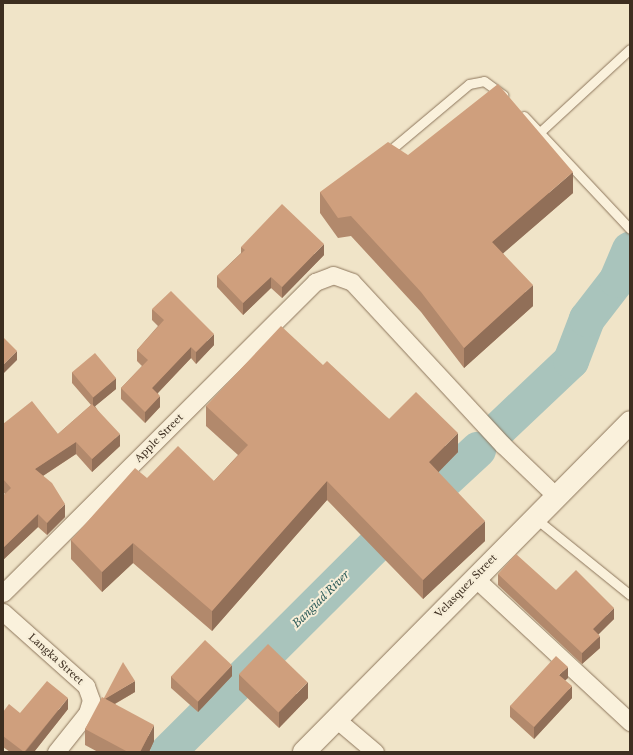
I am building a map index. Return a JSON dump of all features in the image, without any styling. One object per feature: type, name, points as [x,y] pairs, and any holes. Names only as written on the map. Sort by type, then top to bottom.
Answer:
[{"type":"main road","name":"Velasquez Street","points":[[304,752],[534,517],[628,426]]},
{"type":"street","name":"Apple Street","points":[[3,593],[315,282],[333,275],[352,282],[503,445],[556,496]]},
{"type":"street","points":[[475,578],[630,722]]},
{"type":"street","name":"Langka Street","points":[[3,612],[86,686],[91,700],[87,713],[56,752]]},
{"type":"street","points":[[336,719],[375,752]]},
{"type":"lane","points":[[540,132],[630,49]]},
{"type":"lane","points":[[394,148],[469,84],[484,81],[514,106],[540,132],[629,227]]},
{"type":"lane","points":[[534,517],[630,595]]},
{"type":"building","points":[[498,84],[573,172],[492,242],[533,285],[464,348],[421,292],[351,216],[338,218],[320,192],[388,142],[408,155]]},
{"type":"building","points":[[282,204],[324,244],[282,287],[271,277],[243,303],[217,276],[245,250],[241,247]]},
{"type":"building","points":[[171,291],[214,334],[196,352],[191,347],[152,388],[160,396],[145,412],[121,388],[148,360],[137,350],[164,320],[152,309]]},
{"type":"building","points":[[281,326],[323,365],[327,361],[389,419],[416,392],[458,433],[429,462],[485,521],[423,580],[327,481],[212,611],[133,543],[102,572],[71,540],[135,468],[147,478],[178,446],[214,481],[248,445],[206,406]]},
{"type":"building","points":[[3,337],[17,351],[3,365]]},
{"type":"building","points":[[95,353],[116,378],[93,398],[72,372]]},
{"type":"building","points":[[32,401],[58,434],[92,404],[120,434],[92,459],[76,442],[35,469],[52,483],[65,504],[47,523],[38,514],[3,548],[3,496],[11,488],[3,479],[3,424]]},
{"type":"building","points":[[516,554],[556,590],[576,570],[614,608],[593,629],[600,636],[582,653],[498,574]]},
{"type":"building","points":[[205,640],[232,665],[198,702],[171,677]]},
{"type":"building","points":[[268,644],[308,682],[278,712],[239,674]]},
{"type":"building","points":[[556,656],[568,667],[559,675],[572,686],[534,727],[510,706]]},
{"type":"building","points":[[123,662],[135,681],[105,699],[104,698]]},
{"type":"building","points":[[47,681],[68,698],[24,752],[3,736],[3,712],[9,704],[20,713]]},
{"type":"building","points":[[102,697],[154,725],[140,752],[128,752],[85,729]]},
{"type":"waterway","name":"Bangiad River","points":[[499,429],[571,361],[587,319],[617,280],[630,250]]},
{"type":"waterway","name":"Bangiad River","points":[[168,752],[385,536],[478,450]]}]
